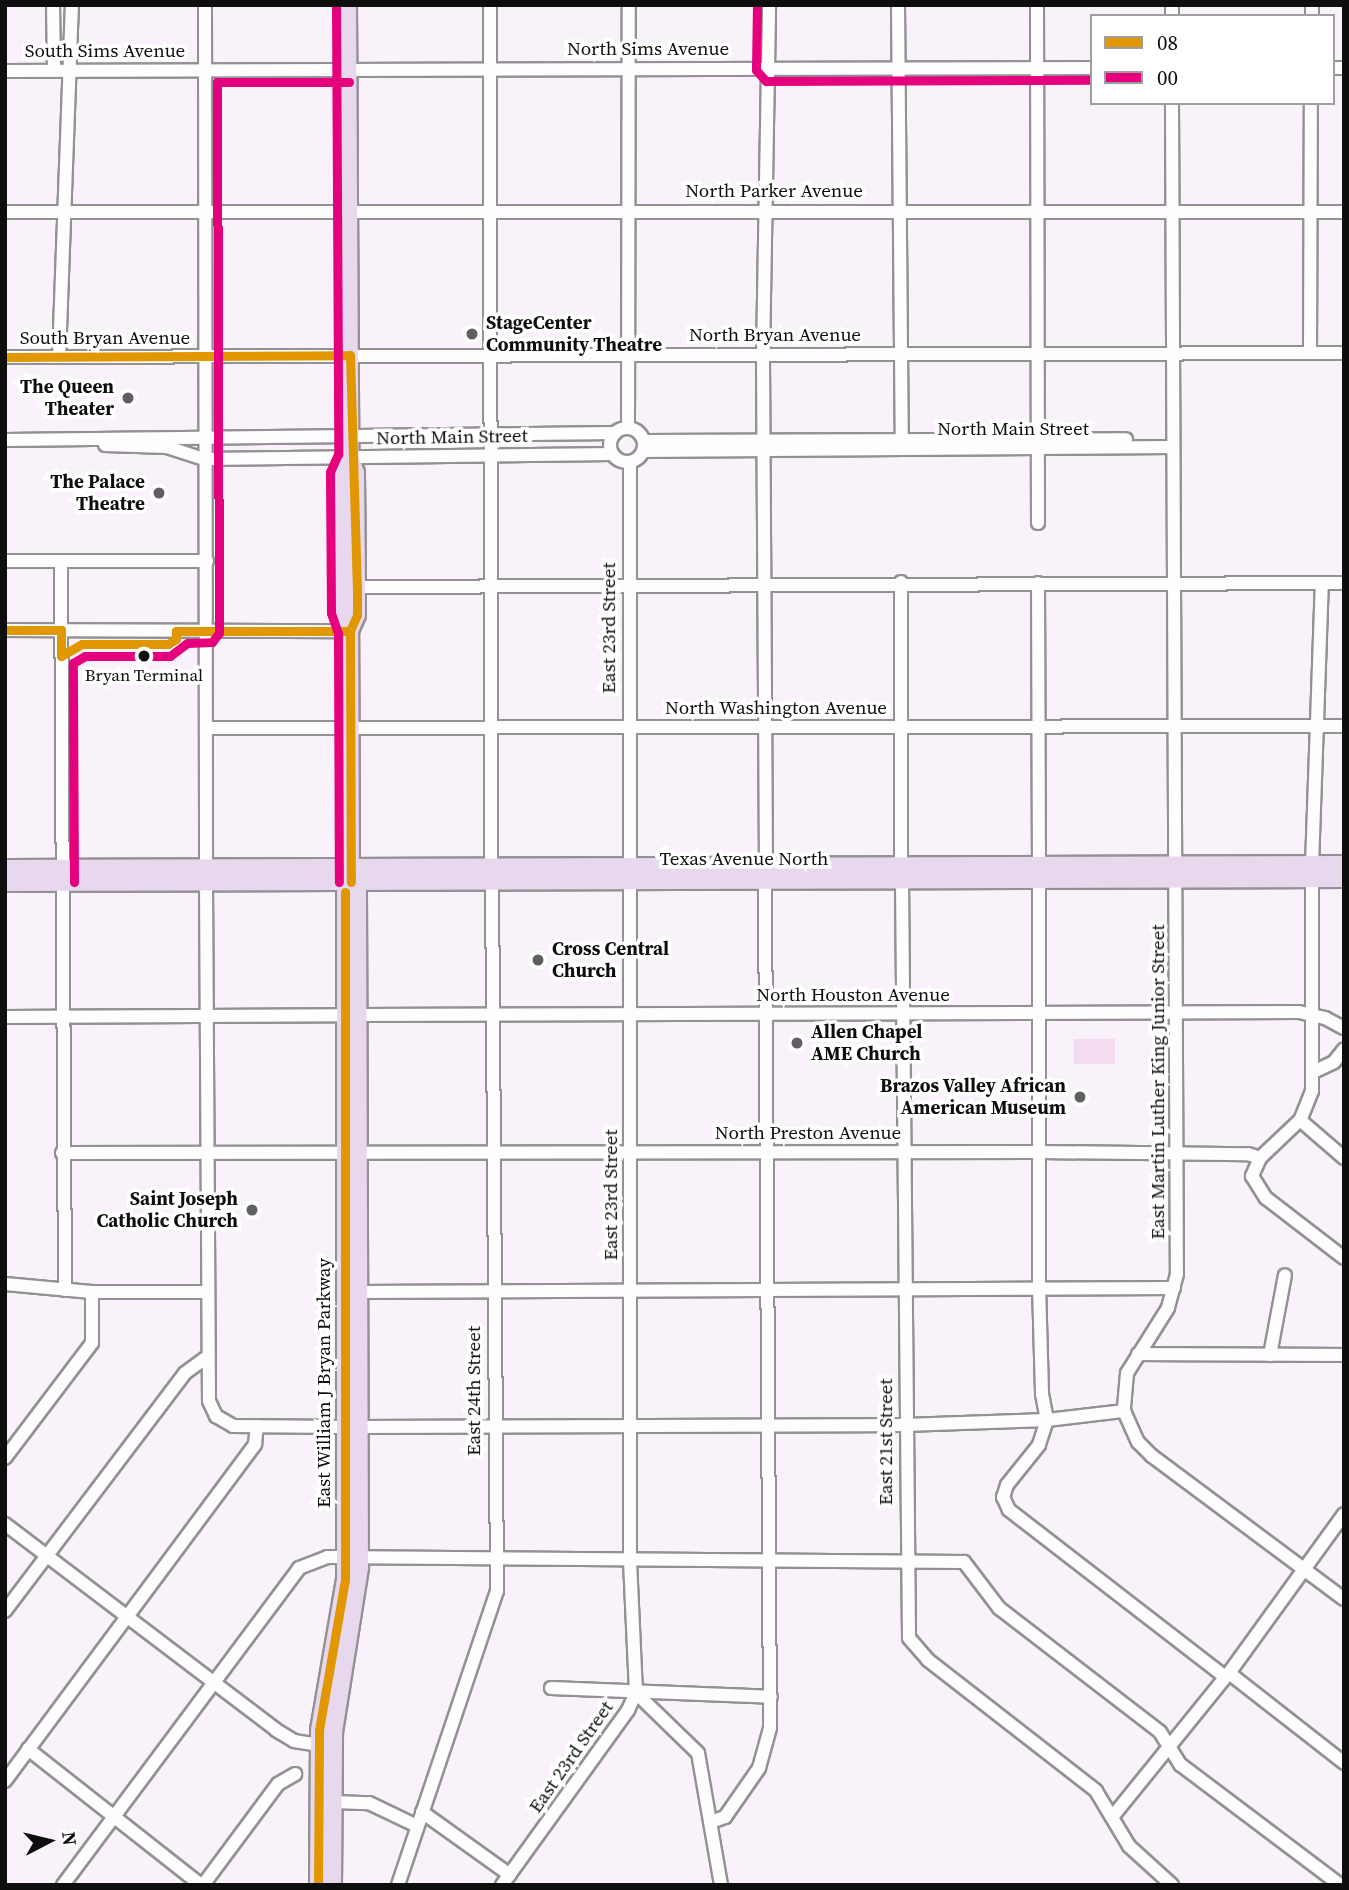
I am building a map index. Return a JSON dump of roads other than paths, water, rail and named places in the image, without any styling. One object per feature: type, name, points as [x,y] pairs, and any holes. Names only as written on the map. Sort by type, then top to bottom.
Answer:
[{"type":"main road","points":[[348,5],[350,457]]},
{"type":"main road","name":"East William J Bryan Parkway","points":[[350,457],[356,473],[357,587],[357,615],[350,631]]},
{"type":"main road","name":"East William J Bryan Parkway","points":[[333,1885],[334,1732],[358,1602],[353,1557],[351,1015],[345,892],[351,874],[350,631],[343,613],[342,472],[350,457]]},
{"type":"main road","name":"Texas Avenue North","points":[[1312,872],[1344,864]]},
{"type":"main road","points":[[5,868],[62,875]]},
{"type":"main road","name":"Texas Avenue North","points":[[62,875],[1177,871],[1312,872],[1344,879]]},
{"type":"main road","points":[[5,883],[62,875]]},
{"type":"main road","name":"East William J Bryan Parkway","points":[[352,1152],[360,1292],[352,1427]]},
{"type":"main road","name":"East William J Bryan Parkway","points":[[318,1885],[318,1745],[353,1557]]},
{"type":"street","points":[[53,5],[54,71]]},
{"type":"street","points":[[60,357],[72,5]]},
{"type":"street","points":[[205,5],[208,1356],[209,1401],[216,1416],[233,1426],[905,1425],[1047,1420],[1124,1411],[1129,1427],[1152,1456],[1344,1599]]},
{"type":"street","name":"East 24th Street","points":[[398,1885],[494,1609],[490,5]]},
{"type":"street","points":[[621,430],[638,432],[644,446],[630,463],[612,454],[610,443],[621,430],[628,354],[629,5]]},
{"type":"street","points":[[711,1822],[725,1817],[759,1768],[770,1728],[771,1697],[763,583],[764,211],[769,5]]},
{"type":"street","points":[[898,5],[902,445]]},
{"type":"street","points":[[1037,5],[1040,211],[1038,523]]},
{"type":"street","name":"North Sims Avenue","points":[[205,70],[1090,68]]},
{"type":"street","name":"South Sims Avenue","points":[[5,71],[205,70]]},
{"type":"street","name":"East Martin Luther King Junior Street","points":[[1124,1411],[1127,1373],[1160,1325],[1174,1288],[1177,871],[1172,443],[1172,105]]},
{"type":"street","points":[[1310,353],[1311,105]]},
{"type":"street","name":"North Parker Avenue","points":[[5,212],[64,214],[1172,209],[1344,212]]},
{"type":"street","name":"North Bryan Avenue","points":[[205,357],[1344,353]]},
{"type":"street","name":"South Bryan Avenue","points":[[5,357],[205,357]]},
{"type":"street","name":"North Main Street","points":[[56,439],[621,430]]},
{"type":"street","points":[[5,440],[56,439]]},
{"type":"street","name":"North Main Street","points":[[56,439],[167,447],[205,459],[612,454]]},
{"type":"street","name":"North Main Street","points":[[644,446],[1172,443]]},
{"type":"street","name":"East 23rd Street","points":[[506,1880],[628,1710],[636,1693],[630,1559],[629,1425],[630,463]]},
{"type":"street","points":[[5,561],[207,561]]},
{"type":"street","points":[[61,561],[62,1153],[65,1290]]},
{"type":"street","points":[[357,587],[901,582],[1175,585],[1344,583]]},
{"type":"street","name":"East 21st Street","points":[[901,582],[907,1626],[913,1644],[1096,1791],[1129,1846],[1172,1885]]},
{"type":"street","points":[[1038,583],[1039,1285],[1042,1394],[1047,1420],[1039,1445],[1004,1490],[1005,1504],[1344,1763]]},
{"type":"street","points":[[1322,583],[1314,726],[1312,1091],[1300,1120],[1260,1158],[1252,1176],[1258,1191],[1344,1258]]},
{"type":"street","points":[[5,630],[350,631]]},
{"type":"street","name":"North Washington Avenue","points":[[208,728],[1344,726]]},
{"type":"street","name":"North Houston Avenue","points":[[5,1017],[629,1013],[1040,1016],[1313,1014],[1344,1028]]},
{"type":"street","points":[[1313,1072],[1334,1062],[1344,1049]]},
{"type":"street","points":[[1300,1120],[1344,1158]]},
{"type":"street","name":"North Preston Avenue","points":[[62,1153],[1040,1152],[1248,1154],[1260,1158]]},
{"type":"street","points":[[1270,1355],[1285,1275]]},
{"type":"street","points":[[5,1284],[92,1292],[208,1292]]},
{"type":"street","points":[[360,1292],[630,1287],[1039,1285],[1174,1288]]},
{"type":"street","points":[[5,1458],[87,1352],[94,1332],[92,1292]]},
{"type":"street","points":[[1138,1354],[1344,1355]]},
{"type":"street","points":[[5,1611],[45,1553],[185,1373],[208,1356]]},
{"type":"street","points":[[5,1781],[255,1444],[257,1426]]},
{"type":"street","points":[[1113,1816],[1227,1675],[1344,1514]]},
{"type":"street","points":[[5,1524],[294,1741],[318,1745]]},
{"type":"street","points":[[63,1885],[299,1568],[317,1559],[353,1557],[964,1562],[999,1608],[1160,1732],[1181,1765],[1340,1885]]},
{"type":"street","points":[[551,1688],[771,1697]]},
{"type":"street","points":[[636,1693],[698,1754],[721,1885]]},
{"type":"street","points":[[28,1749],[115,1814],[202,1885],[278,1784],[295,1774]]},
{"type":"street","points":[[333,1802],[369,1803],[417,1826]]},
{"type":"street","points":[[422,1812],[506,1880]]},
{"type":"place","name":"StageCenter Community Theatre","points":[[472,334]]},
{"type":"place","name":"The Queen Theater","points":[[128,398]]},
{"type":"place","name":"The Palace Theatre","points":[[159,493]]},
{"type":"place","name":"Bryan Terminal","points":[[144,656]]},
{"type":"place","name":"Cross Central Church","points":[[538,960]]},
{"type":"place","name":"Allen Chapel AME Church","points":[[797,1043]]},
{"type":"place","name":"Brazos Valley African American Museum","points":[[1080,1097]]},
{"type":"place","name":"Saint Joseph Catholic Church","points":[[252,1210]]}]
